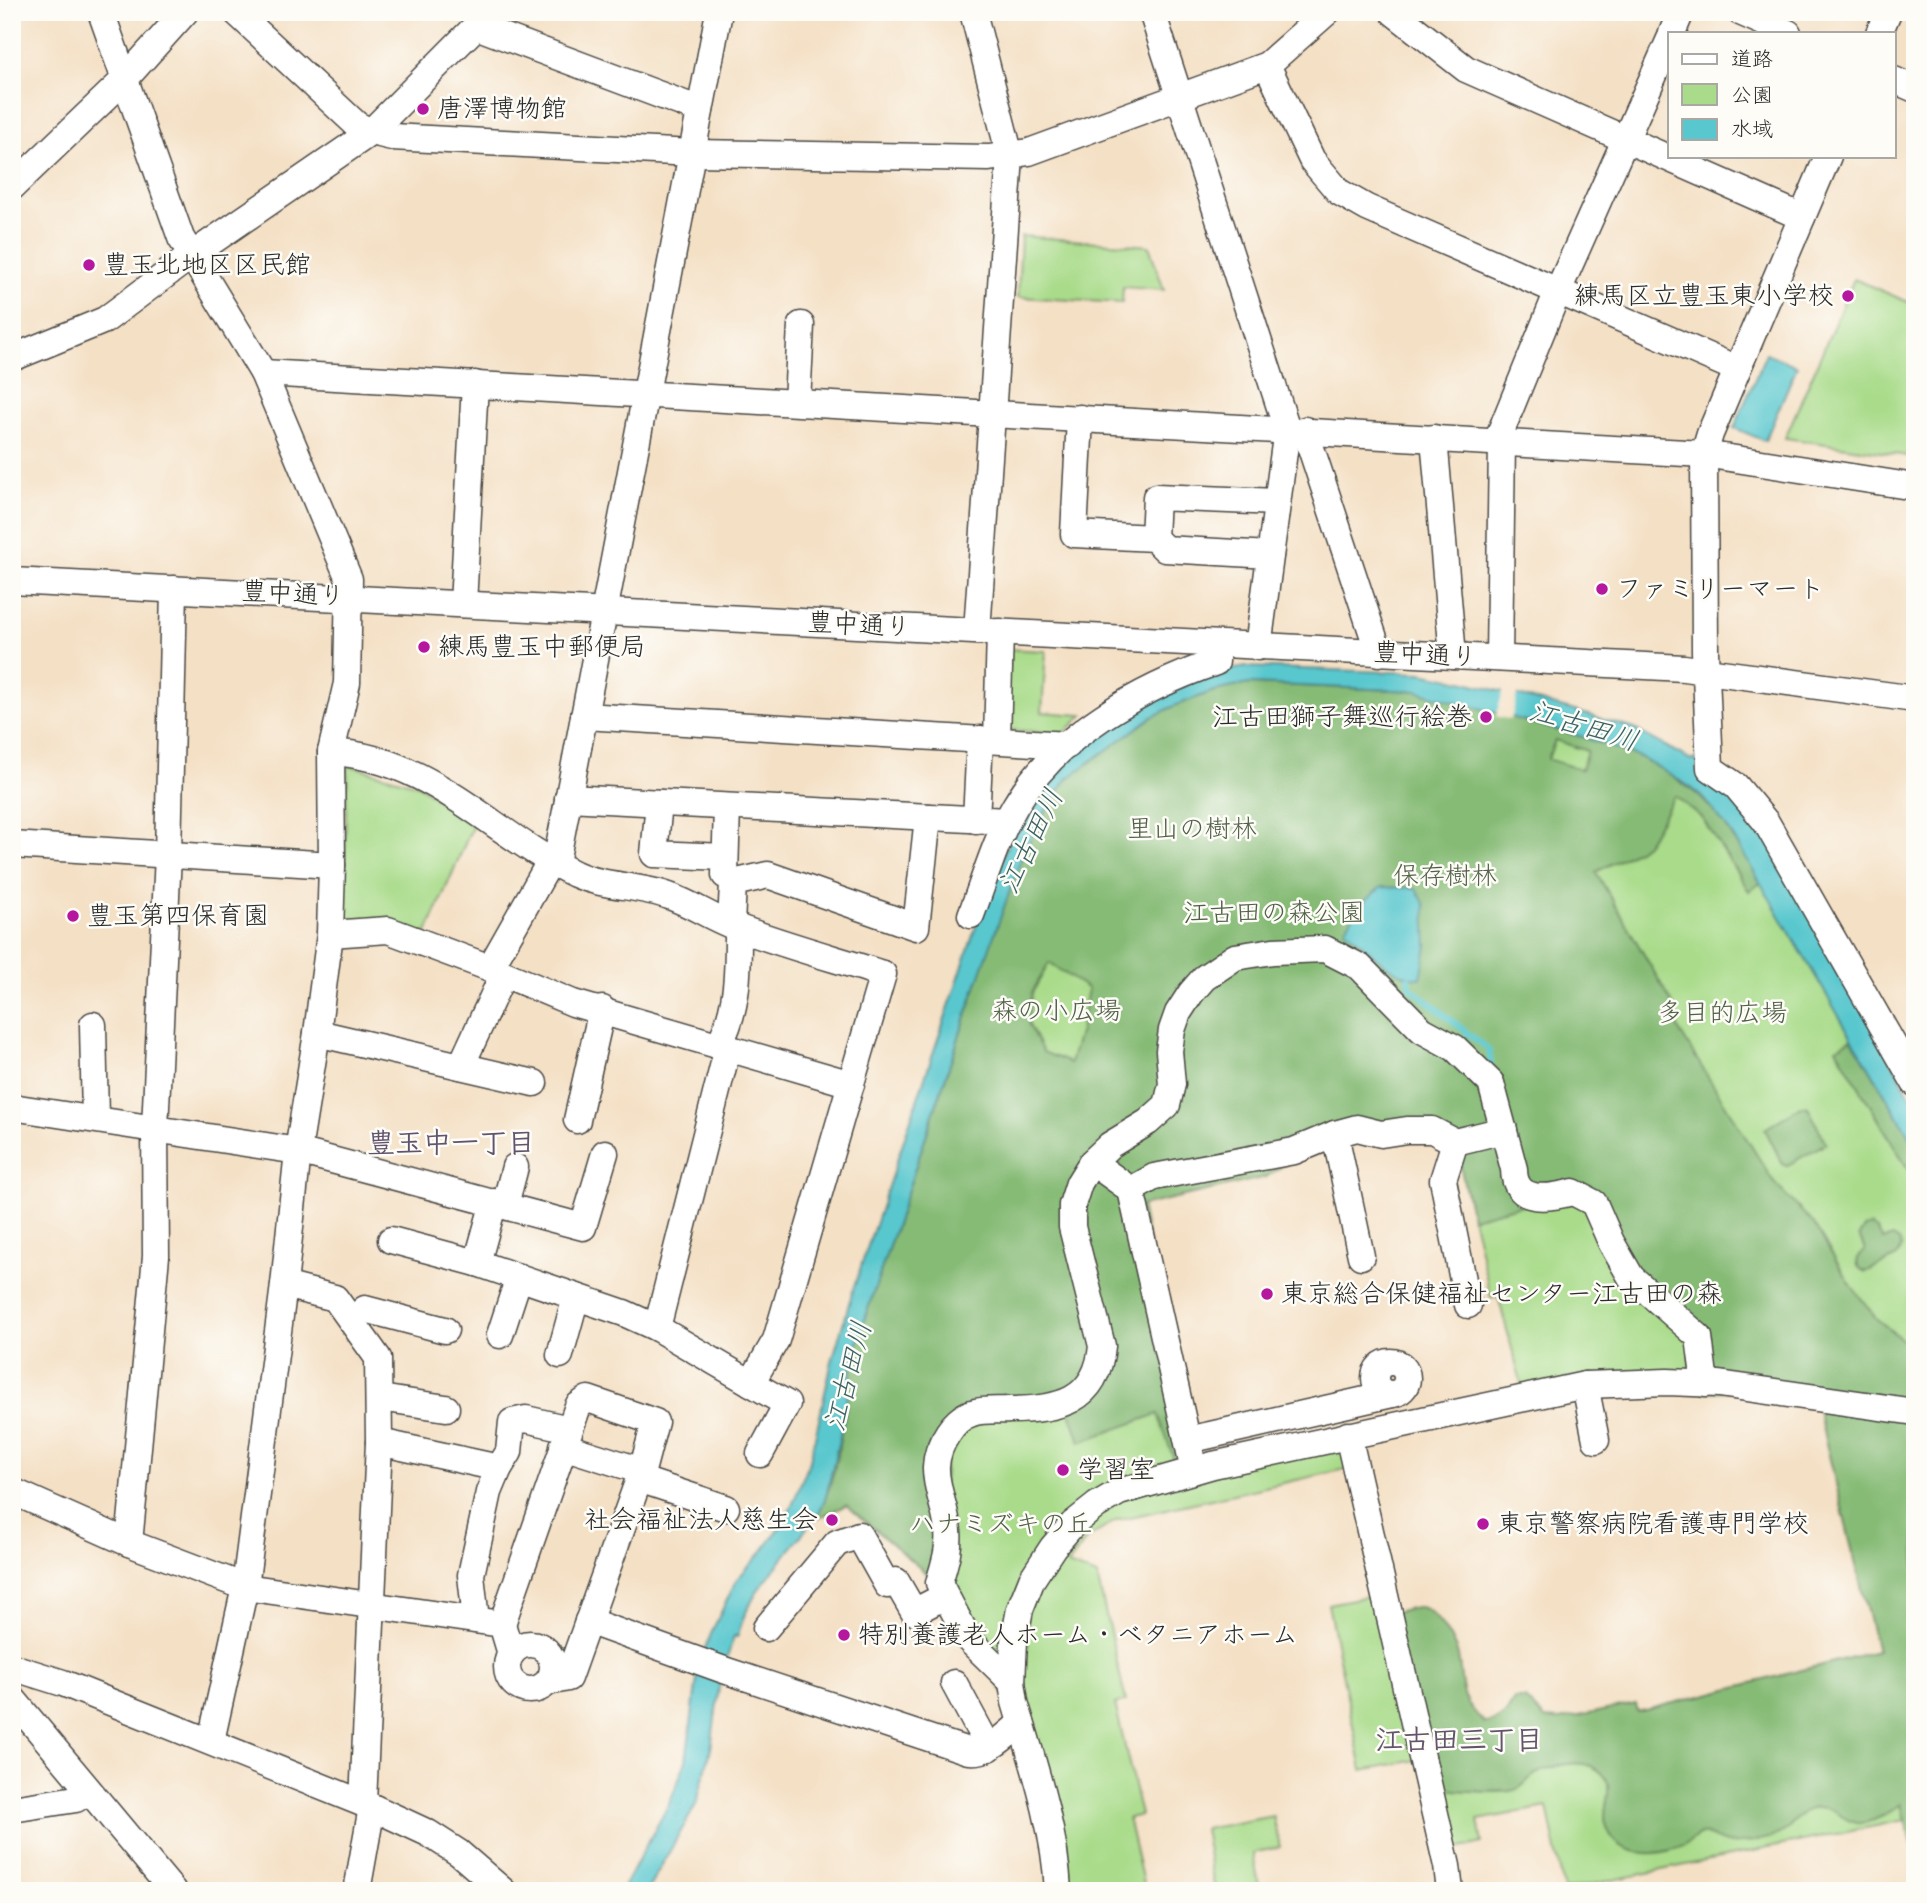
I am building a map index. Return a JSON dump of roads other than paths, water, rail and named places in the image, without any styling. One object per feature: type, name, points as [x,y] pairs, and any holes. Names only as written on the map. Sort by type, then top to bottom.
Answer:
[{"type":"street","points":[[101,12],[181,238],[262,373],[349,579],[346,683],[331,752],[330,934],[298,1151],[284,1285],[245,1587],[211,1741]]},
{"type":"street","points":[[12,187],[124,80],[185,12]]},
{"type":"street","points":[[236,12],[357,125],[392,137],[692,153],[989,158],[1029,152],[1267,65],[1327,12]]},
{"type":"street","points":[[461,1066],[497,971],[553,861],[605,613],[719,12]]},
{"type":"street","points":[[973,12],[1010,156],[993,413],[988,740],[976,820]]},
{"type":"street","points":[[1152,12],[1296,430],[1379,653]]},
{"type":"street","points":[[1393,12],[1466,69],[1668,158]]},
{"type":"street","points":[[1672,32],[1681,12]]},
{"type":"street","points":[[1740,12],[1786,32]]},
{"type":"street","points":[[1879,32],[1888,12]]},
{"type":"street","points":[[12,358],[105,320],[192,255],[371,132],[478,19],[700,110]]},
{"type":"street","points":[[1499,658],[1499,442],[1558,292],[1668,43]]},
{"type":"street","points":[[1267,65],[1312,160],[1339,192],[1367,208],[1737,369]]},
{"type":"street","points":[[1896,81],[1915,89]]},
{"type":"street","points":[[1669,158],[1802,217]]},
{"type":"street","points":[[1827,158],[1737,369],[1704,454],[1706,670],[1710,768],[1736,786],[1766,822],[1915,1083]]},
{"type":"street","points":[[797,402],[801,325]]},
{"type":"street","points":[[262,373],[1704,454],[1915,487]]},
{"type":"street","points":[[463,604],[475,384]]},
{"type":"street","points":[[1080,418],[1074,534],[1154,538],[1165,549],[1270,555]]},
{"type":"street","points":[[1258,647],[1277,502],[1296,430]]},
{"type":"street","points":[[1434,438],[1453,656]]},
{"type":"street","points":[[1154,538],[1156,497],[1277,502]]},
{"type":"street","name":"豊中通り","points":[[12,581],[1706,670],[1915,699]]},
{"type":"street","points":[[129,1543],[156,1256],[155,1128],[168,855],[174,589]]},
{"type":"street","points":[[971,915],[1007,821],[1027,789],[1086,728],[1162,683],[1216,662],[1216,645]]},
{"type":"street","points":[[584,716],[1068,745]]},
{"type":"street","points":[[331,752],[355,753],[415,773],[445,789],[578,875],[670,896],[735,926],[883,974],[776,1340],[751,1383]]},
{"type":"street","points":[[568,799],[1007,821]]},
{"type":"street","points":[[660,803],[654,854],[725,857]]},
{"type":"street","points":[[657,1328],[736,996],[733,883],[725,876],[727,807]]},
{"type":"street","points":[[733,883],[768,875],[916,927],[928,817]]},
{"type":"street","points":[[12,845],[332,865]]},
{"type":"street","points":[[330,934],[388,930],[573,1003],[602,1009],[851,1084]]},
{"type":"street","points":[[1012,1682],[969,1640],[939,1583],[948,1551],[948,1530],[935,1480],[936,1461],[947,1434],[957,1422],[971,1413],[1034,1410],[1067,1403],[1081,1395],[1096,1375],[1102,1346],[1072,1227],[1072,1205],[1079,1183],[1092,1162],[1110,1145],[1148,1122],[1167,1105],[1172,1084],[1169,1051],[1171,1030],[1178,1013],[1204,978],[1235,957],[1272,951],[1325,949],[1360,967],[1422,1030],[1455,1048],[1491,1083],[1514,1169],[1514,1179],[1525,1193],[1546,1199],[1573,1192],[1594,1203],[1611,1242],[1631,1277],[1699,1338],[1705,1384]]},
{"type":"street","points":[[577,1120],[602,1009]]},
{"type":"street","points":[[93,1025],[95,1119]]},
{"type":"street","points":[[317,1032],[534,1083]]},
{"type":"street","points":[[12,1107],[298,1151],[583,1227],[605,1153]]},
{"type":"street","points":[[1131,1190],[1154,1177],[1294,1151],[1357,1128],[1381,1134],[1432,1130],[1455,1142],[1504,1130]]},
{"type":"street","points":[[1335,1134],[1362,1256]]},
{"type":"street","points":[[1455,1142],[1443,1181],[1468,1305]]},
{"type":"street","points":[[1092,1162],[1131,1190],[1194,1470]]},
{"type":"street","points":[[477,1263],[515,1167]]},
{"type":"street","points":[[391,1240],[477,1263],[657,1328],[788,1404],[760,1454]]},
{"type":"street","points":[[500,1335],[519,1277]]},
{"type":"street","points":[[284,1285],[335,1297],[378,1358],[380,1398],[368,1805],[357,1891]]},
{"type":"street","points":[[560,1355],[576,1297]]},
{"type":"street","points":[[352,1321],[365,1309],[445,1330]]},
{"type":"street","points":[[1058,1891],[1056,1861],[1012,1682],[1014,1641],[1020,1609],[1032,1579],[1053,1547],[1081,1518],[1119,1492],[1194,1470],[1586,1385],[1667,1382],[1705,1384],[1915,1412]]},
{"type":"street","points":[[1586,1385],[1596,1440]]},
{"type":"street","points":[[380,1398],[446,1408]]},
{"type":"street","points":[[1188,1440],[1374,1398],[1364,1432],[1450,1891]]},
{"type":"street","points":[[588,1399],[655,1422],[641,1475],[568,1678],[527,1690],[513,1683],[507,1668],[511,1654],[502,1624],[566,1437],[578,1406],[588,1399]]},
{"type":"street","points":[[476,1620],[471,1575],[489,1492],[509,1452],[512,1422],[527,1419],[641,1475],[726,1508]]},
{"type":"street","points":[[379,1442],[499,1468]]},
{"type":"street","points":[[12,1491],[129,1543],[245,1587],[502,1624]]},
{"type":"street","points":[[766,1628],[837,1543],[859,1535],[887,1585],[896,1581],[914,1612],[946,1596]]},
{"type":"street","points":[[589,1621],[733,1673],[968,1751],[979,1752],[989,1748],[1021,1723]]},
{"type":"street","points":[[12,1667],[63,1683],[368,1805],[428,1833],[503,1891]]},
{"type":"street","points":[[954,1683],[989,1748]]},
{"type":"street","points":[[12,1698],[173,1891]]},
{"type":"street","points":[[12,1809],[76,1799],[88,1790]]},
{"type":"water","points":[[1766,353],[1797,366],[1765,441],[1734,428]]},
{"type":"water","name":"江古田川","points":[[1246,667],[1421,673],[1462,681],[1634,729],[1689,759],[1697,760],[1767,835],[1915,1104],[1915,1145],[1731,833],[1703,798],[1684,783],[1640,757],[1583,737],[1417,691],[1249,684],[1214,691],[1152,717],[1068,778],[1049,805],[1024,851],[865,1318],[853,1360],[844,1418],[826,1497],[819,1513],[758,1590],[737,1637],[734,1636],[720,1680],[711,1749],[696,1805],[647,1891],[621,1891],[669,1804],[686,1761],[699,1664],[713,1629],[737,1579],[781,1526],[780,1523],[791,1508],[810,1460],[832,1361],[853,1290],[990,885],[1029,796],[1103,726],[1208,674]]},
{"type":"water","points":[[1381,887],[1416,888],[1425,905],[1427,946],[1421,978],[1410,977],[1390,967],[1345,929],[1361,904]]},
{"type":"waterway","points":[[1408,978],[1411,988],[1489,1050],[1491,1063]]},
{"type":"place","name":"唐澤博物館","points":[[423,109]]},
{"type":"place","name":"豊玉北地区区民館","points":[[89,265]]},
{"type":"place","name":"練馬区立豊玉東小学校","points":[[1848,296]]},
{"type":"place","name":"ファミリーマート","points":[[1602,589]]},
{"type":"place","name":"練馬豊玉中郵便局","points":[[424,647]]},
{"type":"place","name":"江古田獅子舞巡行絵巻","points":[[1486,717]]},
{"type":"place","name":"豊玉第四保育園","points":[[73,916]]},
{"type":"place","name":"東京総合保健福祉センター江古田の森","points":[[1267,1294]]},
{"type":"place","name":"学習室","points":[[1063,1470]]},
{"type":"place","name":"社会福祉法人慈生会","points":[[832,1520]]},
{"type":"place","name":"東京警察病院看護専門学校","points":[[1483,1524]]},
{"type":"place","name":"特別養護老人ホーム・ベタニアホーム","points":[[844,1635]]},
{"type":"district","name":"豊玉中一丁目","points":[[451,1143]]},
{"type":"district","name":"江古田三丁目","points":[[1459,1740]]},
{"type":"park label","name":"里山の樹林","points":[[1192,829]]},
{"type":"park label","name":"保存樹林","points":[[1445,876]]},
{"type":"park label","name":"江古田の森公園","points":[[1274,913]]},
{"type":"park label","name":"森の小広場","points":[[1056,1011]]},
{"type":"park label","name":"多目的広場","points":[[1722,1013]]},
{"type":"park label","name":"ハナミズキの丘","points":[[1001,1524]]}]
